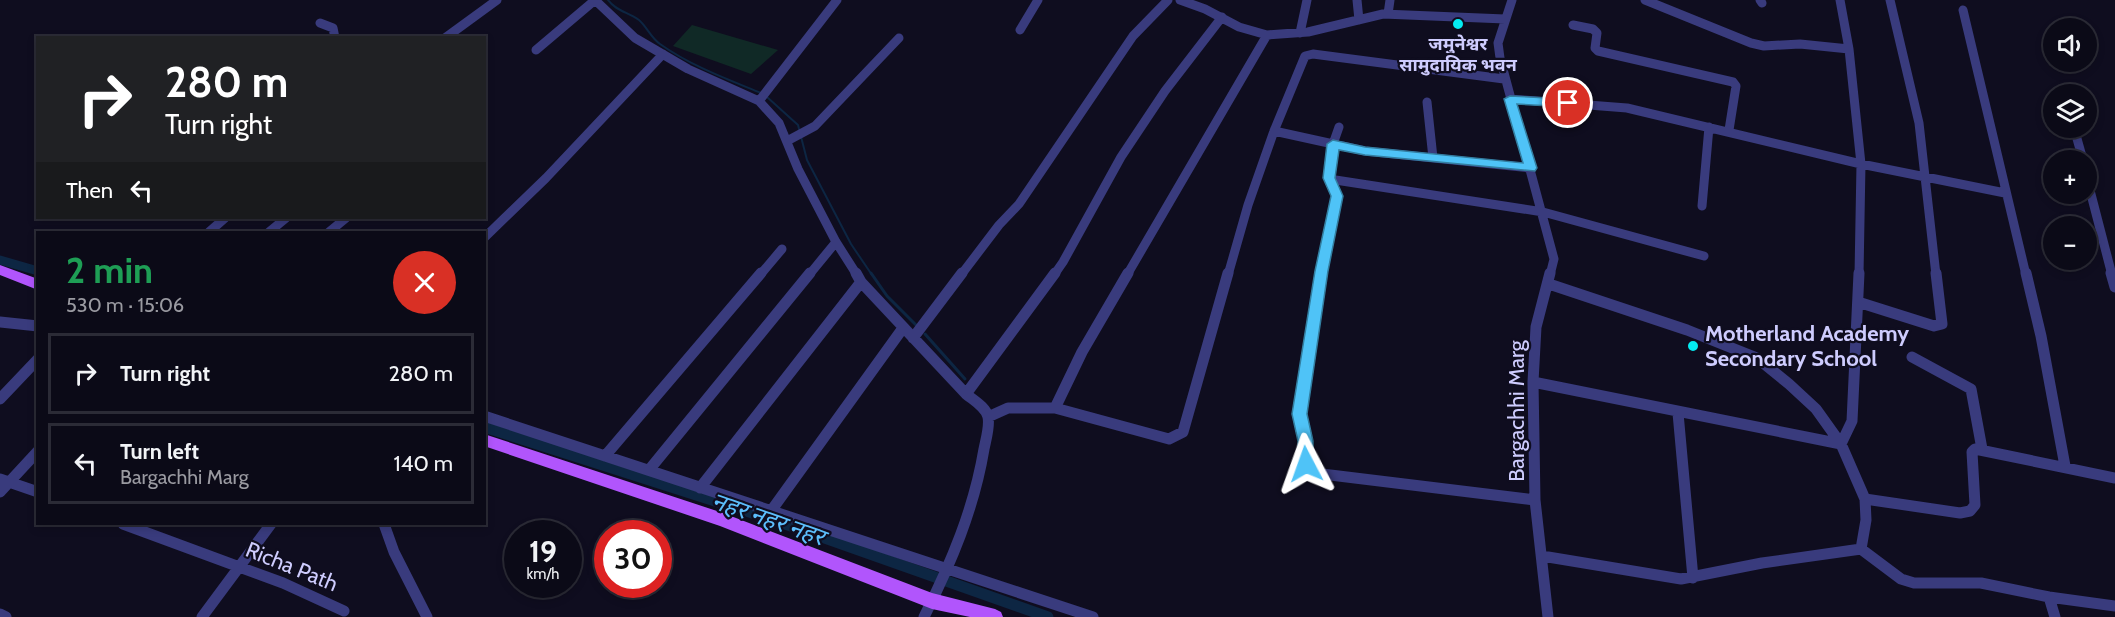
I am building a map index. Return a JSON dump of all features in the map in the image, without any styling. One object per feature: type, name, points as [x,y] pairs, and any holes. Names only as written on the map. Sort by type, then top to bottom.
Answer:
[{"type":"main road","points":[[0,270],[36,284]]},
{"type":"main road","points":[[486,441],[723,520],[995,617]]},
{"type":"street","points":[[448,36],[497,0]]},
{"type":"street","points":[[536,50],[595,0],[635,38],[688,69],[759,101],[779,123],[798,169],[836,242],[861,282],[966,394],[982,408],[988,417],[982,466],[971,506],[947,572],[924,617]]},
{"type":"street","points":[[759,101],[837,0]]},
{"type":"street","points":[[1020,30],[1038,0]]},
{"type":"street","points":[[913,338],[999,225],[1019,204],[1133,36],[1168,0]]},
{"type":"street","points":[[1180,0],[1222,17],[1246,30],[1267,35],[1300,33],[1388,14],[1505,19]]},
{"type":"street","points":[[1300,33],[1307,0]]},
{"type":"street","points":[[1357,0],[1359,20]]},
{"type":"street","points":[[1388,14],[1390,0]]},
{"type":"street","name":"Bargachhi Marg","points":[[1512,0],[1498,43],[1504,79],[1543,212],[1554,259],[1536,327],[1533,382],[1535,500],[1548,617]]},
{"type":"street","points":[[1645,0],[1751,43],[1764,46],[1800,44],[1849,49]]},
{"type":"street","points":[[1840,0],[1849,49],[1861,164],[1858,302],[1852,421],[1841,444]]},
{"type":"street","points":[[1858,302],[1934,326],[1941,325],[1919,123],[1890,0]]},
{"type":"street","points":[[1963,10],[2041,336],[2065,466]]},
{"type":"street","points":[[966,394],[1063,262],[1121,157],[1165,91],[1222,17]]},
{"type":"street","points":[[320,23],[333,28],[335,36]]},
{"type":"street","points":[[1573,25],[1593,29],[1597,33],[1595,48],[1598,51],[1733,82],[1736,86],[1729,130]]},
{"type":"street","points":[[1054,408],[1082,352],[1267,35]]},
{"type":"street","points":[[787,141],[815,126],[899,39]]},
{"type":"street","points":[[486,236],[546,178],[663,54]]},
{"type":"street","points":[[988,417],[1008,408],[1054,408],[1169,439],[1183,432],[1204,366],[1251,194],[1305,56],[1313,54],[1382,61],[1417,69],[1504,79]]},
{"type":"street","points":[[1510,99],[1627,108],[1729,130],[1861,164],[2005,193]]},
{"type":"street","points":[[1427,102],[1433,158]]},
{"type":"street","points":[[1339,127],[1333,144],[1329,178],[1337,196],[1321,271],[1299,414],[1306,441],[1307,468],[1314,472],[1535,500]]},
{"type":"street","points":[[1702,206],[1709,127]]},
{"type":"street","points":[[1274,131],[1365,151],[1530,168]]},
{"type":"street","points":[[1329,178],[1543,212],[1704,256]]},
{"type":"street","points":[[2096,204],[2110,248],[2115,287]]},
{"type":"street","points":[[210,231],[224,219]]},
{"type":"street","points":[[270,231],[285,219]]},
{"type":"street","points":[[329,231],[345,219]]},
{"type":"street","points":[[649,471],[836,242]]},
{"type":"street","points":[[605,456],[782,249]]},
{"type":"street","points":[[700,488],[861,282]]},
{"type":"street","points":[[1549,284],[1688,330],[1757,358],[1816,409],[1841,444],[1865,499],[1866,520],[1861,549]]},
{"type":"street","points":[[0,322],[36,326]]},
{"type":"street","points":[[771,511],[903,328]]},
{"type":"street","points":[[1912,357],[1971,389],[1982,449]]},
{"type":"street","points":[[0,399],[36,361]]},
{"type":"street","points":[[1533,382],[1841,444]]},
{"type":"street","points":[[1678,413],[1693,578]]},
{"type":"street","points":[[486,418],[771,511],[947,572],[1093,617]]},
{"type":"street","points":[[1865,499],[1960,513],[1970,512],[1975,505],[1972,452],[1975,449],[2115,478]]},
{"type":"street","points":[[0,492],[4,480],[36,453]]},
{"type":"street","points":[[4,480],[36,491]]},
{"type":"street","name":"Richa Path","points":[[126,525],[283,583],[344,611]]},
{"type":"street","points":[[202,617],[270,525]]},
{"type":"street","points":[[384,525],[394,552],[427,617]]},
{"type":"street","points":[[1542,556],[1681,579],[1761,563],[1861,549],[1901,579],[1914,583],[1981,583],[2049,597],[2115,606]]},
{"type":"street","points":[[2049,597],[2055,617]]},
{"type":"street","points":[[0,614],[6,617]]},
{"type":"green space","points":[[692,25],[778,50],[751,74],[673,46]]},
{"type":"waterway","points":[[608,0],[615,7],[639,20],[657,42],[672,52],[709,72],[761,93]]},
{"type":"waterway","points":[[767,97],[798,125],[807,160],[851,244],[872,275]]},
{"type":"waterway","name":"नहर नहर नहर","points":[[0,260],[36,270]]},
{"type":"waterway","points":[[871,273],[887,296],[916,325]]},
{"type":"waterway","points":[[925,334],[965,379]]},
{"type":"waterway","name":"नहर नहर नहर","points":[[486,428],[771,519],[1048,617]]},
{"type":"place","name":"जमुनेश्वर सामुदायिक भवन","points":[[1458,24]]},
{"type":"place","name":"Motherland Academy Secondary School","points":[[1693,346]]},
{"type":"route","points":[[1306,464],[1306,441],[1299,414],[1321,271],[1337,196],[1329,178],[1333,144],[1365,151],[1530,168],[1510,99],[1568,103]]}]
